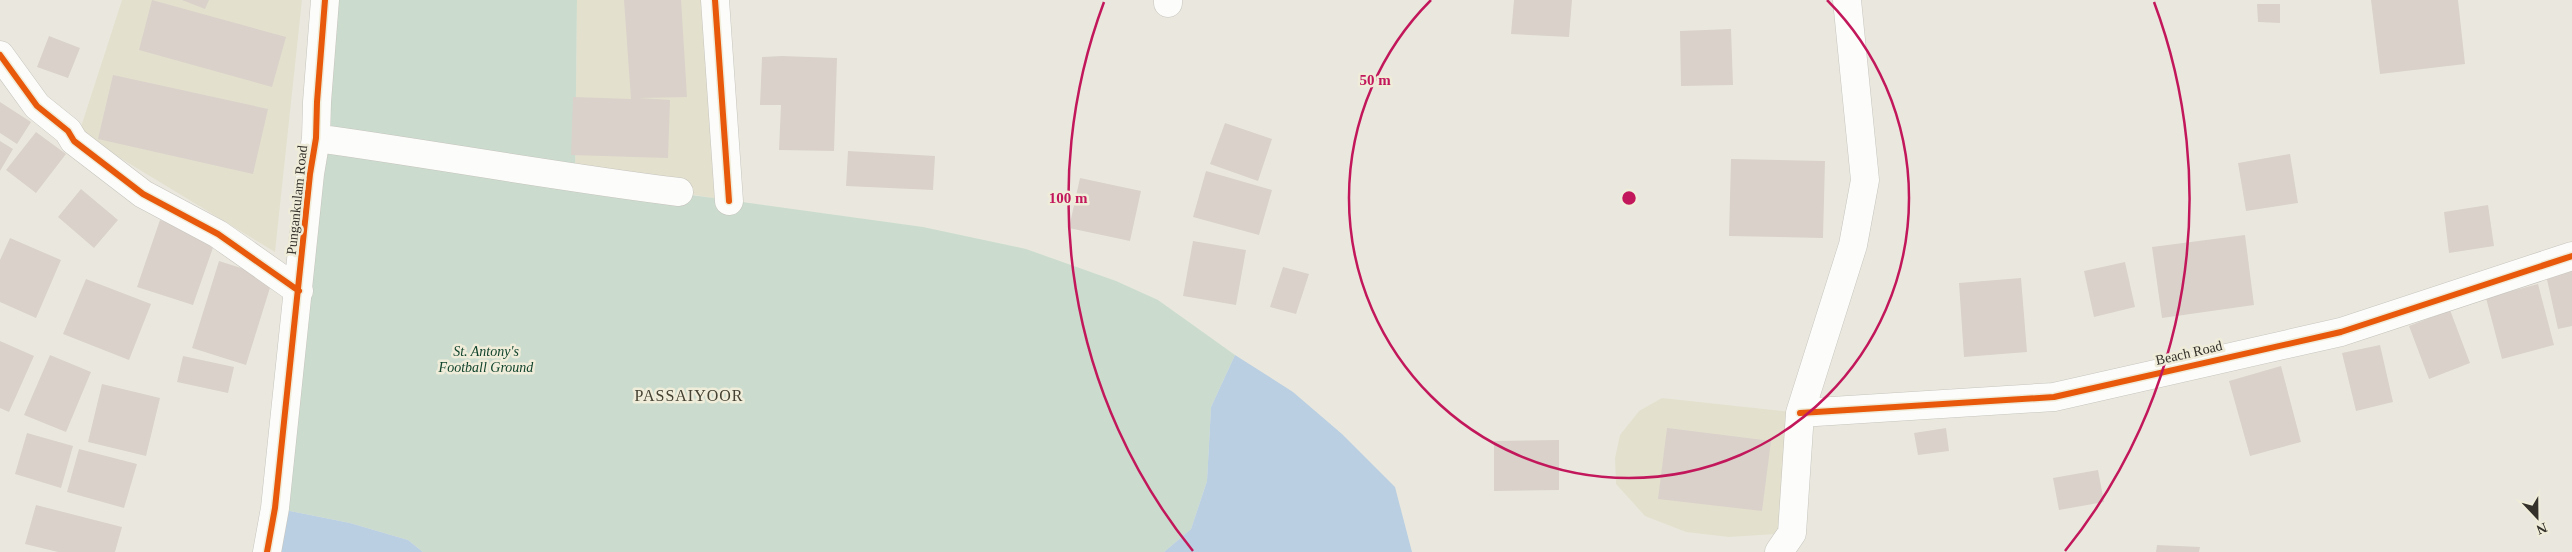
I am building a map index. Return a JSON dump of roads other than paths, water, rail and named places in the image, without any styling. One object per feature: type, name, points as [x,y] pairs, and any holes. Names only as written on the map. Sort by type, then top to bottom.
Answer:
[{"type":"street","name":"Pungankulam Road","points":[[267,552],[275,508],[310,174],[316,138],[325,0]]},
{"type":"street","points":[[715,0],[729,201]]},
{"type":"street","points":[[1779,552],[1792,533],[1800,413],[1853,245],[1865,180],[1847,0]]},
{"type":"street","points":[[0,55],[37,106],[68,131],[74,141],[143,194],[218,234],[299,291]]},
{"type":"street","points":[[316,138],[442,155],[575,179],[679,192]]},
{"type":"street","name":"Beach Road","points":[[1800,413],[2054,397],[2341,332],[2572,256]]},
{"type":"water","points":[[1235,355],[1293,392],[1342,434],[1395,487],[1412,552],[1164,552],[1191,529],[1207,481],[1211,407]]},
{"type":"water","points":[[275,508],[350,523],[408,540],[423,552],[267,552]]},
{"type":"district","name":"PASSAIYOOR","points":[[689,395]]},
{"type":"park label","name":"St. Antony's Football Ground","points":[[486,360]]}]
